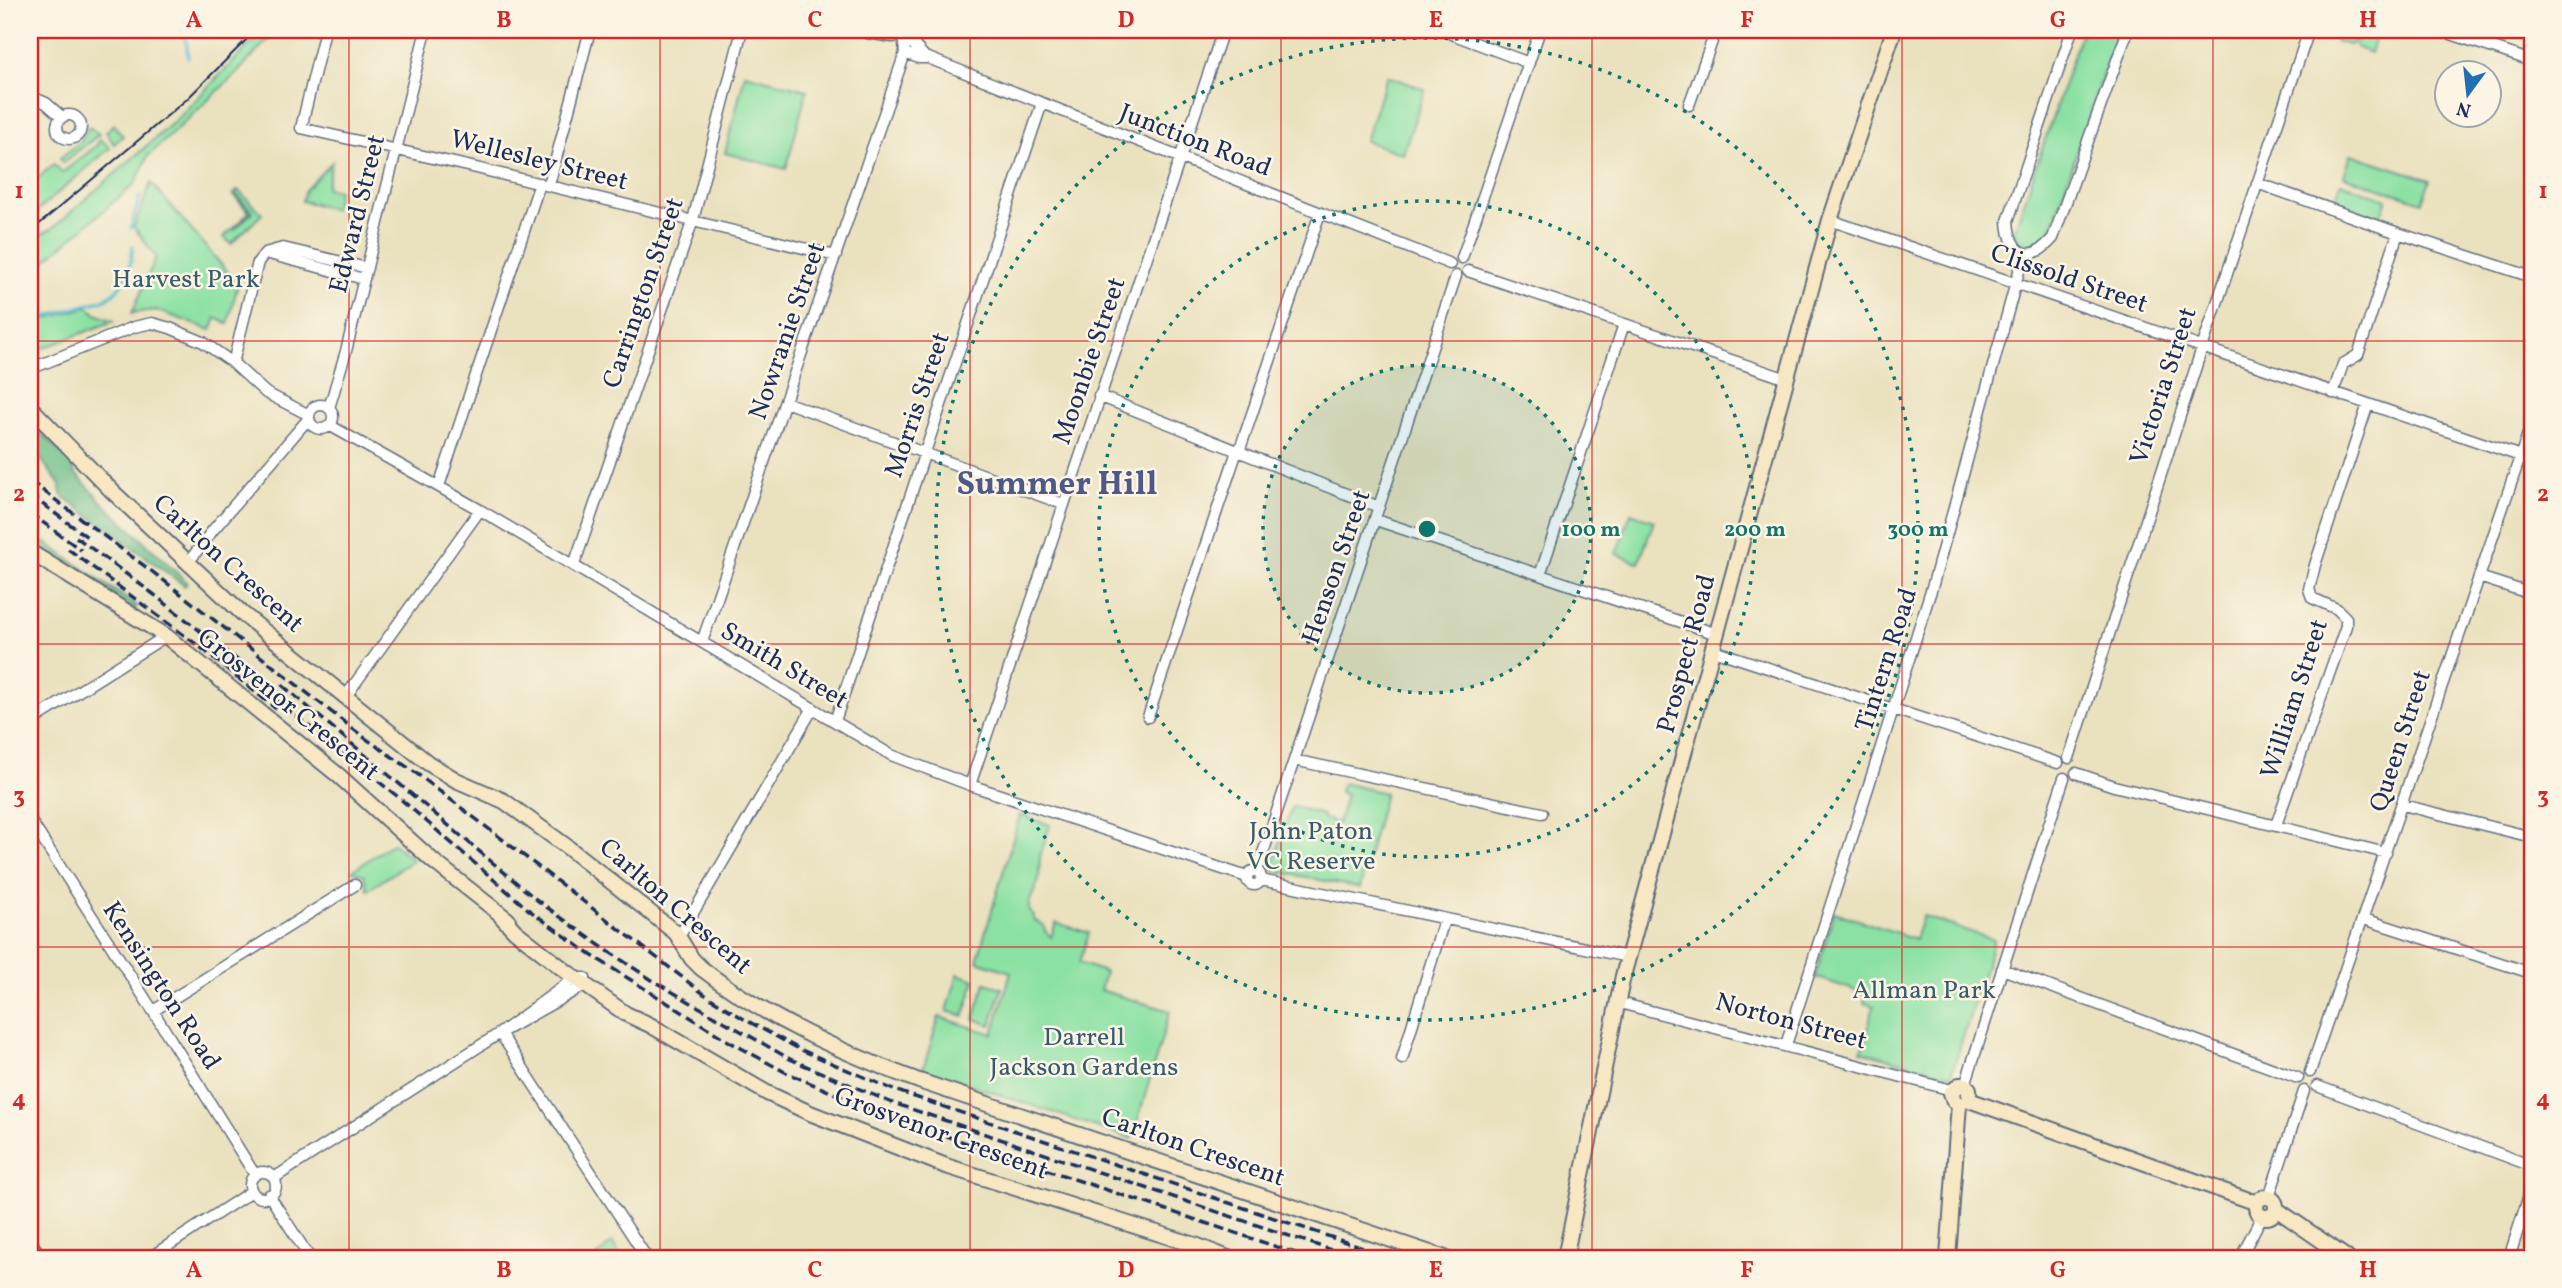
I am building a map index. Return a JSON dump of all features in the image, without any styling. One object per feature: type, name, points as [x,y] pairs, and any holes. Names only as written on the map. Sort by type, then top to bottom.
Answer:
[{"type":"highway","points":[[30,1247],[37,1258]]},
{"type":"main road","points":[[867,30],[885,33],[909,31]]},
{"type":"street","name":"Wellesley Street","points":[[325,30],[301,128],[836,256]]},
{"type":"street","name":"Edward Street","points":[[329,408],[426,30]]},
{"type":"street","points":[[439,486],[544,184],[590,30]]},
{"type":"street","name":"Carrington Street","points":[[574,565],[693,220],[742,30]]},
{"type":"street","name":"Moonbie Street","points":[[970,785],[1223,30]]},
{"type":"street","points":[[1441,30],[1529,63]]},
{"type":"street","points":[[1462,258],[1540,30]]},
{"type":"street","points":[[1689,105],[1716,30]]},
{"type":"street","name":"Prospect Road","points":[[1564,1258],[1616,1002],[1628,957],[1830,220],[1894,30]]},
{"type":"street","points":[[2072,30],[2008,221],[2009,237],[2016,249],[2024,253],[2032,254],[2043,250],[2053,238],[2128,30]]},
{"type":"street","name":"Victoria Street","points":[[2069,758],[2309,30]]},
{"type":"street","points":[[2440,30],[2532,61]]},
{"type":"street","points":[[2490,47],[2495,30]]},
{"type":"street","name":"Nowranie Street","points":[[702,642],[905,53],[909,31]]},
{"type":"street","name":"Junction Road","points":[[909,31],[924,57]]},
{"type":"street","name":"Junction Road","points":[[905,53],[924,57],[1450,264]]},
{"type":"street","points":[[30,96],[46,103],[62,117]]},
{"type":"street","name":"Morris Street","points":[[835,721],[1042,103]]},
{"type":"street","points":[[2257,183],[2532,277]]},
{"type":"street","points":[[1147,717],[1320,213]]},
{"type":"street","name":"Clissold Street","points":[[1830,220],[2532,460]]},
{"type":"street","points":[[2333,393],[2343,364],[2358,355],[2398,233]]},
{"type":"street","points":[[233,363],[258,262],[265,253],[283,248],[365,274]]},
{"type":"street","name":"Tintern Road","points":[[1786,1045],[1937,571],[1991,382],[2014,283],[2024,253]]},
{"type":"street","points":[[1456,258],[1462,258],[1468,263],[1468,271],[1462,276],[1456,276],[1451,272],[1450,264],[1456,258]]},
{"type":"street","points":[[1468,271],[1787,379]]},
{"type":"street","name":"Henson Street","points":[[1255,876],[1456,276]]},
{"type":"street","points":[[30,369],[134,327],[152,323],[203,342],[233,363],[266,393],[309,416],[315,427],[323,429],[329,425],[333,417],[329,408],[323,405],[315,406],[309,416],[203,541],[187,564]]},
{"type":"street","points":[[1540,575],[1624,324]]},
{"type":"street","points":[[1099,396],[1379,508]]},
{"type":"street","points":[[785,402],[1063,504]]},
{"type":"street","name":"William Street","points":[[2276,825],[2346,626],[2346,618],[2337,609],[2312,598],[2309,589],[2368,404]]},
{"type":"street","name":"Carlton Crescent","points":[[30,407],[187,564],[244,615],[441,772],[518,810],[679,937],[696,964],[731,990],[781,1020],[885,1069],[1445,1258]]},
{"type":"street","name":"Queen Street","points":[[2311,1072],[2532,422]]},
{"type":"street","name":"Smith Street","points":[[329,425],[574,565],[891,755],[970,785],[1255,876],[1444,920],[1628,957]]},
{"type":"street","points":[[346,696],[480,510]]},
{"type":"street","points":[[1376,520],[1717,634]]},
{"type":"street","name":"Grosvenor Crescent","points":[[30,552],[166,636],[329,766],[515,931],[626,1014],[810,1113],[946,1166],[1198,1246],[1228,1258]]},
{"type":"street","points":[[2479,577],[2532,594]]},
{"type":"street","points":[[30,722],[166,636]]},
{"type":"street","points":[[1713,650],[2058,762]]},
{"type":"street","points":[[679,937],[813,708]]},
{"type":"street","points":[[2062,758],[2069,758],[2076,763],[2076,773],[2071,778],[2064,778],[2057,772],[2058,762],[2062,758]]},
{"type":"street","points":[[1294,760],[1542,813]]},
{"type":"street","points":[[2076,773],[2115,786],[2386,853]]},
{"type":"street","points":[[1948,1258],[1964,1102],[1970,1092],[1958,1088],[2002,969],[2064,778]]},
{"type":"street","points":[[2403,805],[2532,837]]},
{"type":"street","name":"Kensington Road","points":[[30,820],[255,1175]]},
{"type":"street","points":[[153,1011],[355,885]]},
{"type":"street","points":[[2364,919],[2528,972]]},
{"type":"street","points":[[1402,1059],[1444,920]]},
{"type":"street","points":[[2002,969],[2298,1078]]},
{"type":"street","points":[[274,1178],[581,980]]},
{"type":"street","name":"Norton Street","points":[[1616,1002],[1958,1088]]},
{"type":"street","points":[[500,1033],[647,1258]]},
{"type":"street","points":[[2311,1072],[2317,1078],[2317,1086],[2313,1091],[2304,1091],[2298,1085],[2298,1078],[2311,1072]]},
{"type":"street","points":[[2317,1086],[2532,1166]]},
{"type":"street","points":[[2240,1258],[2266,1206],[2304,1091]]},
{"type":"street","points":[[1964,1102],[2266,1206],[2347,1258]]},
{"type":"street","points":[[263,1172],[274,1178],[275,1190],[270,1195],[258,1196],[252,1191],[251,1181],[255,1175],[263,1172]]},
{"type":"street","points":[[2509,1258],[2532,1186]]},
{"type":"street","points":[[149,1258],[252,1191]]},
{"type":"street","points":[[270,1195],[310,1258]]},
{"type":"green space","points":[[264,30],[277,30],[236,74],[148,156],[135,184],[30,273],[30,240],[53,228],[175,121]]},
{"type":"green space","points":[[2082,30],[2118,30],[2050,232],[2041,242],[2030,247],[2021,244],[2014,232]]},
{"type":"green space","points":[[2339,30],[2355,34],[2352,44],[2335,41]]},
{"type":"green space","points":[[2358,35],[2374,40],[2370,53],[2355,45]]},
{"type":"green space","points":[[745,74],[807,90],[786,169],[725,153]]},
{"type":"green space","points":[[1387,76],[1425,89],[1403,154],[1365,141]]},
{"type":"green space","points":[[113,124],[123,136],[114,144],[106,132]]},
{"type":"green space","points":[[89,127],[99,134],[63,163],[60,158],[81,141]]},
{"type":"green space","points":[[100,139],[110,148],[30,217],[30,185],[54,164],[62,173],[96,146]]},
{"type":"green space","points":[[2351,154],[2430,180],[2422,202],[2344,176]]},
{"type":"green space","points":[[332,162],[326,188],[338,191],[334,209],[302,201],[305,190]]},
{"type":"green space","name":"Harvest Park","points":[[151,183],[238,284],[228,324],[216,318],[211,330],[156,310],[132,313],[156,257],[134,227]]},
{"type":"green space","points":[[2341,183],[2387,199],[2380,218],[2334,202]]},
{"type":"green space","points":[[238,190],[262,214],[231,244],[224,237],[249,212],[233,195],[252,212],[233,231],[253,212],[235,193]]},
{"type":"green space","points":[[88,307],[98,315],[114,321],[30,353],[30,323]]},
{"type":"green space","points":[[30,422],[72,463],[75,473],[104,504],[187,582],[185,586],[61,495],[60,485],[30,445]]},
{"type":"green space","points":[[1631,513],[1654,521],[1639,563],[1616,554]]},
{"type":"green space","points":[[30,532],[137,606],[135,610],[30,545]]},
{"type":"green space","name":"John Paton VC Reserve","points":[[1342,783],[1385,793],[1360,888],[1271,870],[1292,806],[1323,815],[1323,819],[1338,823],[1346,795],[1340,792]]},
{"type":"green space","name":"Darrell Jackson Gardens","points":[[1020,815],[1050,825],[1040,857],[1039,880],[1029,903],[1029,912],[1034,916],[1033,919],[1044,926],[1051,937],[1056,923],[1089,933],[1079,963],[1105,972],[1100,990],[1170,1011],[1132,1139],[923,1069],[939,1017],[993,1034],[1011,972],[977,961]]},
{"type":"green space","points":[[393,843],[413,860],[368,890],[364,875],[352,871]]},
{"type":"green space","name":"Allman Park","points":[[1834,912],[1915,939],[1923,916],[1994,940],[1951,1075],[1861,1051],[1874,1006],[1864,1003],[1866,994],[1815,977]]},
{"type":"green space","points":[[958,974],[975,980],[964,1016],[947,1011]]},
{"type":"green space","points":[[985,983],[1002,988],[991,1025],[974,1019]]},
{"type":"green space","points":[[612,1242],[622,1258],[596,1258]]},
{"type":"waterway","points":[[185,30],[188,57]]},
{"type":"waterway","points":[[131,228],[140,196]]},
{"type":"waterway","points":[[30,321],[104,300],[111,295],[126,277],[133,246]]},
{"type":"tram line","points":[[30,232],[187,99],[256,30]]},
{"type":"railway","points":[[30,481],[704,994],[744,1019],[799,1049],[894,1090],[1393,1258]]},
{"type":"railway","points":[[30,495],[90,539]]},
{"type":"railway","points":[[30,513],[81,550]]},
{"type":"railway","points":[[76,537],[287,699]]},
{"type":"railway","points":[[68,549],[204,650],[276,709]]},
{"type":"railway","points":[[282,685],[537,900],[655,982],[790,1059],[890,1102],[1355,1258]]},
{"type":"railway","points":[[272,697],[397,796],[529,910],[591,955],[730,1042],[785,1072],[886,1116],[1310,1258]]},
{"type":"district","name":"Summer Hill","points":[[1057,486]]}]
